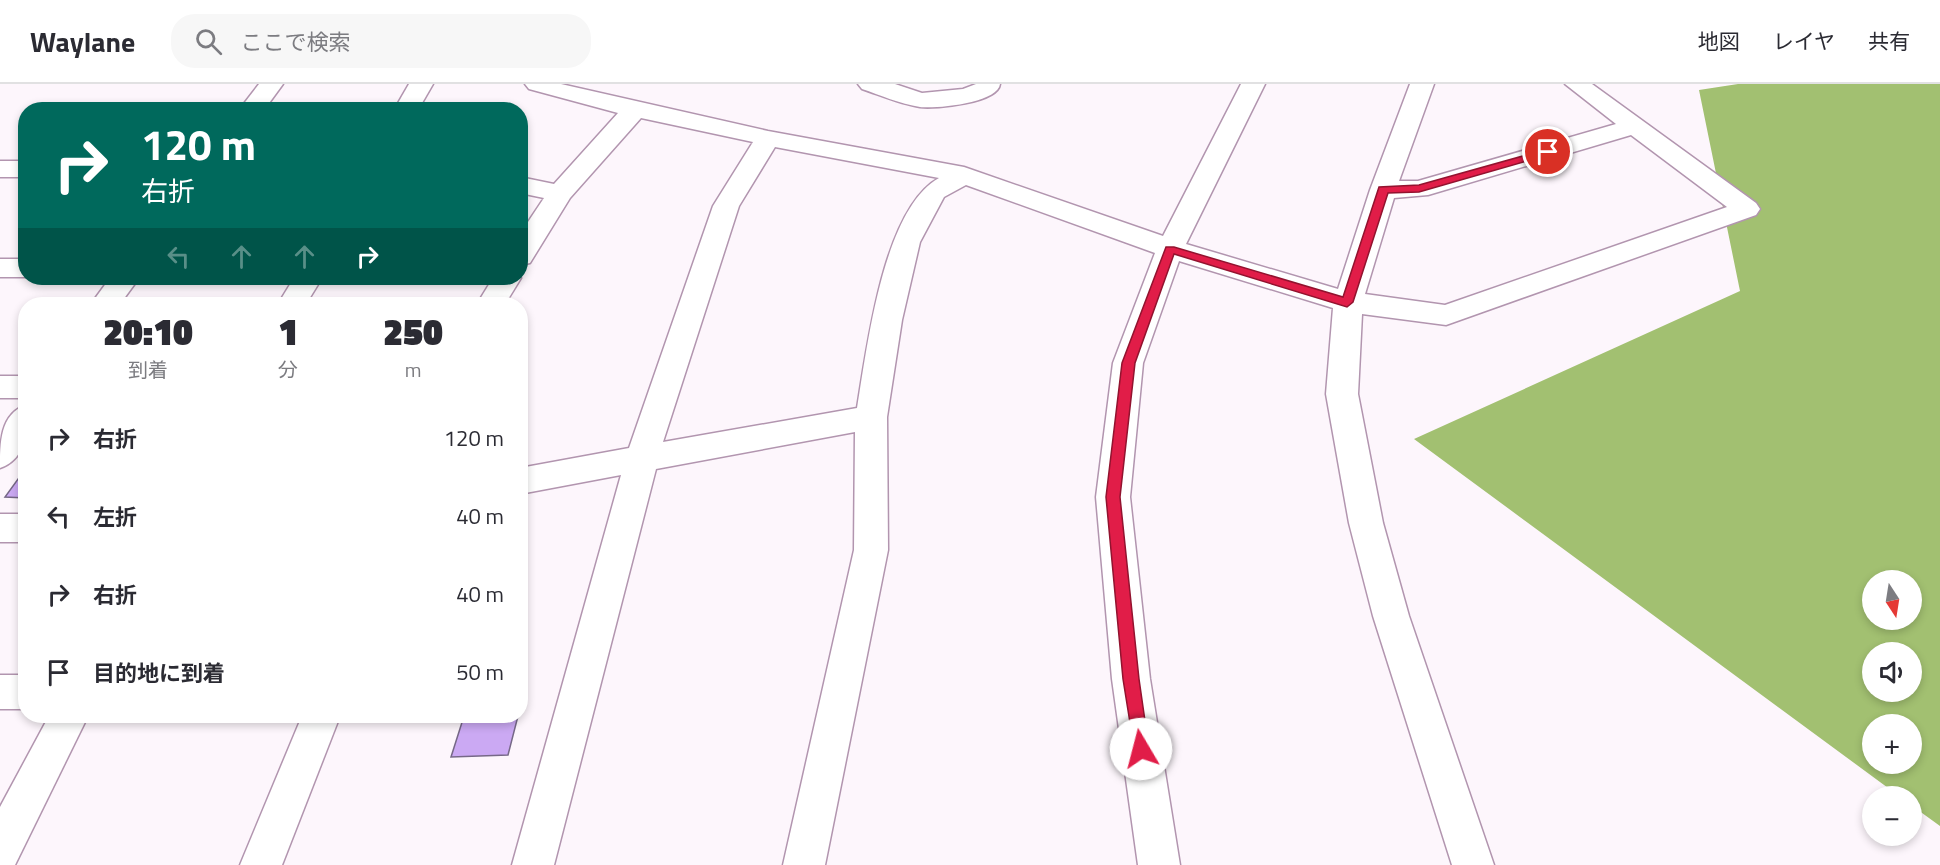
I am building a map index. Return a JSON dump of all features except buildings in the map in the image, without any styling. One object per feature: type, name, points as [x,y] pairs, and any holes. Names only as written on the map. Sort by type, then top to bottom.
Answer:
[{"type":"street","points":[[257,102],[271,84]]},
{"type":"street","points":[[411,102],[421,84]]},
{"type":"street","points":[[537,84],[634,109],[768,138],[964,175],[1170,249],[1347,302],[1446,315],[1747,209],[1577,84]]},
{"type":"street","points":[[870,84],[921,100],[967,96],[988,88],[988,84]]},
{"type":"street","points":[[1159,865],[1131,679],[1113,497],[1128,363],[1170,249],[1253,84]]},
{"type":"street","points":[[1422,84],[1383,190],[1347,302],[1342,394],[1366,523],[1391,616],[1473,865]]},
{"type":"street","points":[[528,243],[560,193],[634,109]]},
{"type":"street","points":[[1383,190],[1419,189],[1634,127]]},
{"type":"street","points":[[533,865],[641,460],[726,206],[768,138]]},
{"type":"street","points":[[0,169],[18,169]]},
{"type":"street","points":[[804,865],[871,550],[872,417],[887,321],[906,242],[934,192],[964,175]]},
{"type":"street","points":[[528,187],[560,193]]},
{"type":"street","points":[[0,267],[18,267]]},
{"type":"street","points":[[110,297],[120,285]]},
{"type":"street","points":[[0,387],[18,387]]},
{"type":"street","points":[[528,480],[872,417]]},
{"type":"street","points":[[0,455],[18,429]]},
{"type":"street","points":[[0,528],[18,528]]},
{"type":"street","points":[[0,692],[18,692]]},
{"type":"street","points":[[0,850],[65,723]]},
{"type":"street","points":[[261,865],[318,723]]},
{"type":"green space","points":[[1738,84],[1940,84],[1940,826],[1922,813],[1922,786],[1885,786],[1869,774],[1922,774],[1922,714],[1862,714],[1862,769],[1414,439],[1740,291],[1699,90]]},
{"type":"route","points":[[1141,749],[1131,679],[1113,497],[1128,363],[1170,249],[1347,302],[1383,190],[1419,189],[1548,152]]}]
